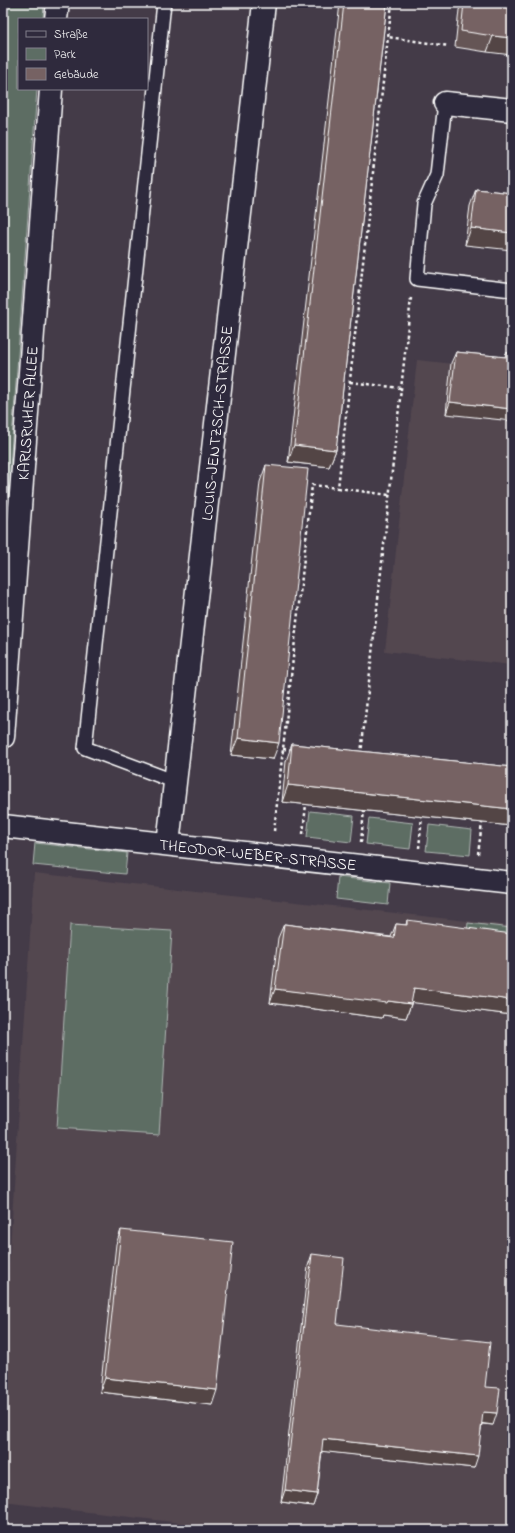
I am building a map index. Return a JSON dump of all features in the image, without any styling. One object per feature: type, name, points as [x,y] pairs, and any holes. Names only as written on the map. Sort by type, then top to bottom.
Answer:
[{"type":"street","points":[[56,18],[58,3]]},
{"type":"street","name":"LOUIS-JENTZSCH-STRASSE","points":[[168,844],[264,3]]},
{"type":"street","name":"KARLSRUHER ALLEE","points":[[3,737],[51,90]]},
{"type":"street","points":[[445,103],[512,110]]},
{"type":"street","name":"THEODOR-WEBER-STRASSE","points":[[3,826],[512,883]]},
{"type":"lane","points":[[164,3],[85,748],[176,782]]},
{"type":"lane","points":[[445,103],[437,175],[424,204],[417,278],[512,290]]},
{"type":"path","points":[[338,488],[392,3]]},
{"type":"path","points":[[388,37],[449,46]]},
{"type":"path","points":[[361,758],[412,290],[417,278]]},
{"type":"path","points":[[350,382],[401,388]]},
{"type":"path","points":[[273,838],[312,485],[389,495]]},
{"type":"path","points":[[283,749],[299,751]]},
{"type":"path","points":[[302,841],[306,804]]},
{"type":"path","points":[[360,848],[364,810]]},
{"type":"path","points":[[418,854],[422,816]]},
{"type":"path","points":[[477,861],[482,823]]},
{"type":"shaded area","points":[[417,360],[501,369],[512,366],[512,665],[385,651]]},
{"type":"shaded area","points":[[34,873],[512,926],[512,1530],[241,1530],[3,1502],[3,1359]]},
{"type":"green space","points":[[3,3],[44,3],[43,18],[18,18],[18,90],[37,90],[3,565]]},
{"type":"green space","points":[[310,811],[354,816],[351,842],[307,837]]},
{"type":"green space","points":[[369,818],[413,823],[410,849],[366,844]]},
{"type":"green space","points":[[429,825],[472,830],[470,855],[426,851]]},
{"type":"green space","points":[[35,843],[127,853],[125,874],[33,865]]},
{"type":"green space","points":[[338,877],[390,883],[388,905],[336,899]]},
{"type":"green space","points":[[468,923],[512,928],[512,948],[466,942]]},
{"type":"green space","points":[[70,925],[172,931],[159,1135],[57,1128]]},
{"type":"building","points":[[344,3],[387,3],[336,450],[294,445]]},
{"type":"building","points":[[464,3],[512,3],[512,38],[461,31]]},
{"type":"building","points":[[476,189],[512,193],[512,233],[471,228]]},
{"type":"building","points":[[456,352],[506,357],[506,353],[512,353],[512,409],[450,402]]},
{"type":"building","points":[[266,465],[308,469],[279,743],[238,738]]},
{"type":"building","points":[[292,744],[512,767],[512,809],[288,785]]},
{"type":"building","points":[[407,920],[512,934],[512,1000],[414,988],[411,1004],[388,1001],[387,1003],[275,989],[284,924],[394,938],[396,924],[407,925]]},
{"type":"building","points":[[121,1230],[233,1242],[217,1390],[105,1378]]},
{"type":"building","points":[[312,1254],[344,1258],[337,1324],[490,1342],[485,1387],[500,1388],[497,1413],[483,1412],[478,1456],[323,1439],[317,1494],[285,1490]]}]
